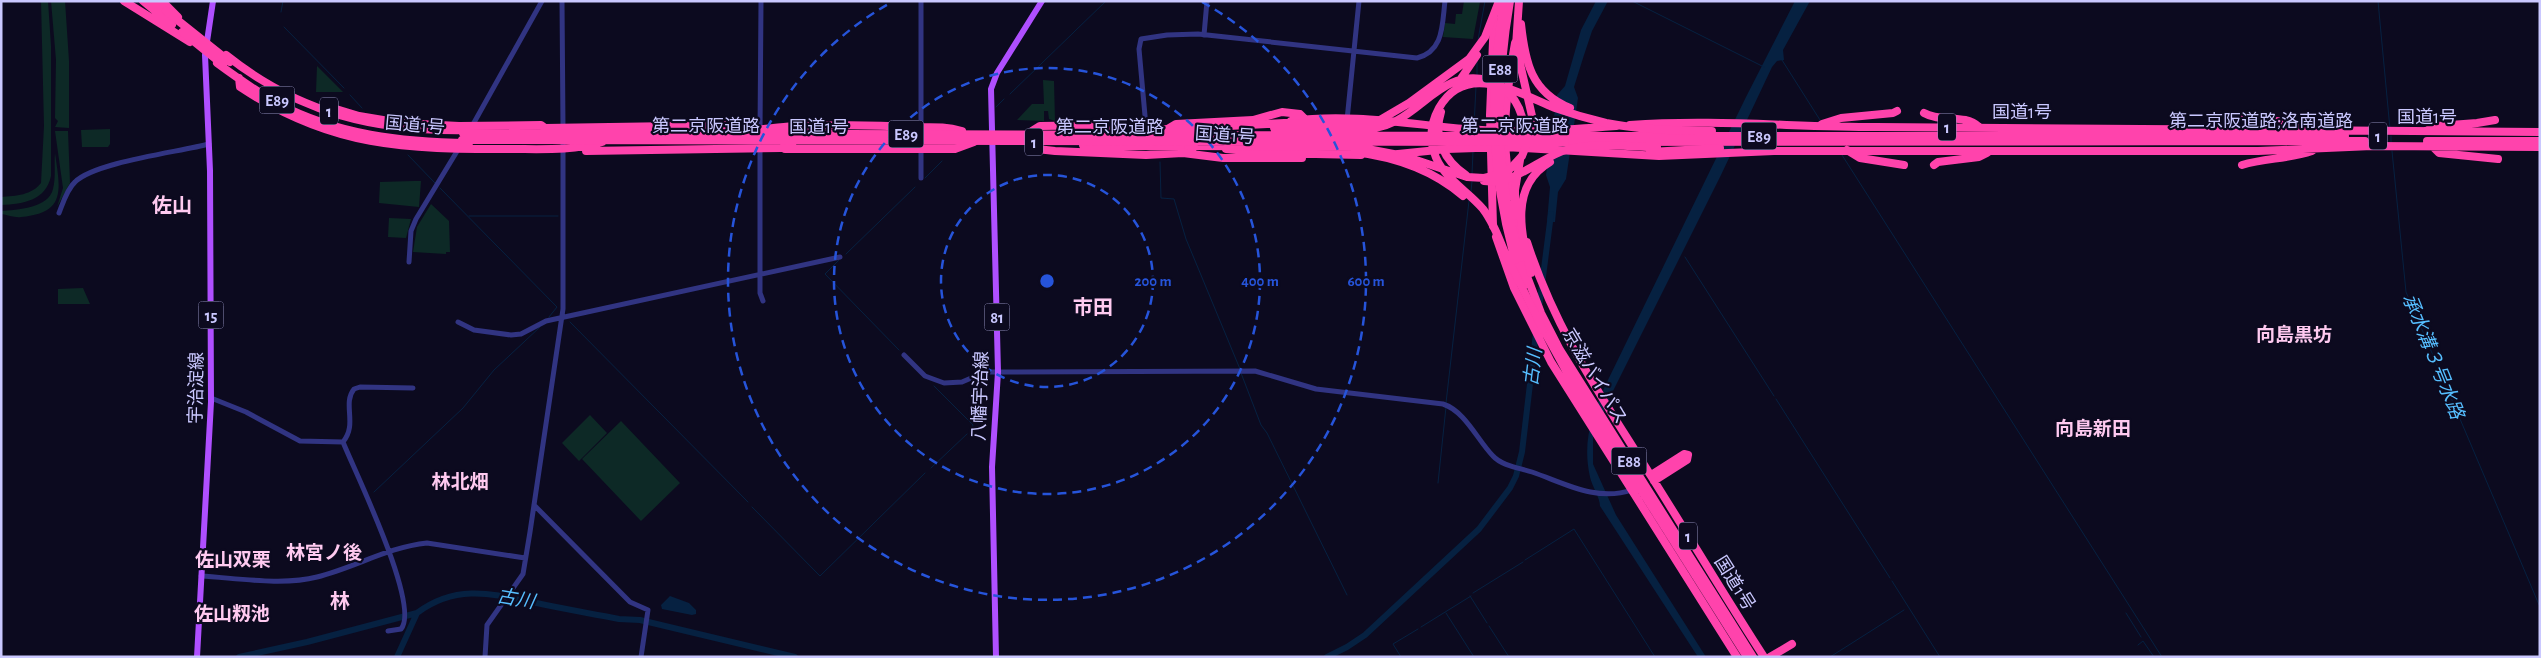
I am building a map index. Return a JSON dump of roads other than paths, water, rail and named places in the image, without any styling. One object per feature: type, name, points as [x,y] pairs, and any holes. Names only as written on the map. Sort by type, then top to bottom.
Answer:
[{"type":"highway","name":"第二京阪道路","points":[[143,1],[240,78],[276,100],[337,125],[376,134],[462,140],[1051,142],[2027,139]]},
{"type":"highway","name":"第二京阪道路","points":[[154,1],[230,62],[283,95],[326,114],[381,128],[463,133],[1837,139]]},
{"type":"highway","name":"国道1号","points":[[162,1],[232,59],[280,90],[346,118],[384,127],[429,131],[471,128],[597,132],[734,130],[876,131],[921,128],[962,131],[1146,132],[1164,131],[1176,124],[1253,120],[1282,112],[1300,114],[1305,119],[1347,117],[1490,130],[1505,147],[1512,190],[1531,255],[1548,302],[1570,346],[1714,580],[1764,657]]},
{"type":"highway","name":"E88","points":[[1498,137],[1495,67],[1504,1]]},
{"type":"highway","name":"E88","points":[[1498,137],[1499,80],[1510,1]]},
{"type":"highway","points":[[1211,147],[1362,148],[1404,156],[1467,177],[1484,178],[1501,174],[1511,168],[1522,156],[1532,133],[1530,108],[1517,55],[1520,1]]},
{"type":"highway","points":[[1520,1],[1522,33],[1530,70],[1540,88],[1555,101],[1582,112],[1622,121],[1712,131]]},
{"type":"highway","name":"国道1号","points":[[1520,1],[1498,137],[1490,147],[1494,230],[1514,288],[1551,362],[1737,657]]},
{"type":"highway","name":"国道1号","points":[[128,3],[165,25],[239,78],[277,102],[331,126],[358,133],[460,146],[529,143],[562,145],[602,142],[726,142],[760,145],[793,142],[881,142],[955,150],[974,142],[1030,142],[1148,147],[1207,147],[1343,155],[1537,144],[1605,154],[1659,156],[1847,150],[1989,152],[2258,151],[2385,146],[2540,147]]},
{"type":"highway","points":[[1096,135],[1284,123],[1350,125],[1380,120],[1409,103],[1469,59],[1485,37],[1497,4]]},
{"type":"highway","points":[[1497,4],[1483,44],[1447,99],[1439,122],[1438,134],[1443,151],[1450,161],[1464,174],[1483,181],[1506,180],[1558,153],[1582,147],[1720,148]]},
{"type":"highway","name":"国道1号","points":[[1497,4],[1491,49],[1490,130],[1498,137]]},
{"type":"highway","points":[[232,59],[245,63],[279,84],[319,104],[390,122]]},
{"type":"highway","points":[[239,78],[240,87],[253,95],[311,125],[334,134],[373,142],[420,148],[460,146],[537,148],[562,145],[578,147],[588,151],[734,148],[760,145],[786,150],[888,150],[921,146]]},
{"type":"highway","points":[[1199,127],[1371,129],[1399,119],[1436,91],[1456,80],[1475,78],[1495,83],[1507,91],[1516,102],[1524,122],[1524,137],[1516,182],[1514,207],[1517,225],[1531,273],[1547,312],[1567,350],[1642,483]]},
{"type":"highway","points":[[1543,330],[1496,231],[1483,210],[1446,172],[1434,152],[1431,138],[1435,117],[1442,103],[1454,92],[1473,84],[1495,84],[1562,110],[1606,123],[1651,129],[1837,139]]},
{"type":"highway","points":[[1808,125],[1894,114],[1897,111]]},
{"type":"highway","points":[[1924,113],[1970,120],[1979,127]]},
{"type":"highway","points":[[2239,115],[2309,126],[2314,131]]},
{"type":"highway","points":[[346,118],[471,128],[541,125],[544,128]]},
{"type":"highway","points":[[2424,132],[2438,126],[2495,120]]},
{"type":"highway","points":[[1401,121],[1456,137],[1498,137],[1537,144]]},
{"type":"highway","name":"国道1号","points":[[1498,137],[1540,130],[1671,122],[1840,126],[2540,132]]},
{"type":"highway","points":[[528,130],[544,128],[563,130],[588,126],[739,125],[746,129]]},
{"type":"highway","points":[[429,131],[459,126]]},
{"type":"highway","points":[[588,126],[597,132]]},
{"type":"highway","points":[[876,131],[904,126]]},
{"type":"highway","points":[[734,130],[760,130],[783,127],[904,126],[921,128]]},
{"type":"highway","points":[[783,127],[797,131]]},
{"type":"highway","points":[[1954,139],[2024,131],[2168,131],[2188,128]]},
{"type":"highway","name":"1","points":[[2525,138],[2540,136]]},
{"type":"highway","points":[[1498,137],[1505,147]]},
{"type":"highway","name":"京滋バイパス","points":[[1498,137],[1498,187],[1507,232],[1521,278],[1543,330],[1569,376],[1747,657]]},
{"type":"highway","name":"京滋バイパス","points":[[1498,137],[1510,222],[1533,293],[1560,350],[1642,483],[1754,657]]},
{"type":"highway","name":"1","points":[[2525,138],[2540,141]]},
{"type":"highway","name":"第二京阪道路;洛南道路","points":[[2027,139],[2525,138]]},
{"type":"highway","points":[[1531,273],[1523,231],[1522,201],[1531,180],[1547,164],[1561,157],[1585,152],[1657,152],[1837,139]]},
{"type":"highway","points":[[1954,139],[2024,147],[2200,144],[2247,148],[2258,151]]},
{"type":"highway","points":[[412,140],[420,148]]},
{"type":"highway","points":[[578,147],[602,142]]},
{"type":"highway","points":[[726,142],[734,148]]},
{"type":"highway","points":[[781,148],[791,146],[793,142]]},
{"type":"highway","points":[[881,142],[888,150]]},
{"type":"highway","points":[[1030,142],[1037,149],[1146,155],[1183,153],[1223,158],[1288,159],[1326,155]]},
{"type":"highway","points":[[1051,142],[1356,152],[1410,164],[1438,178],[1465,198],[1485,220],[1505,253]]},
{"type":"highway","points":[[529,143],[537,148]]},
{"type":"highway","points":[[2432,146],[2439,153],[2498,159]]},
{"type":"highway","points":[[1847,150],[1860,158],[1904,165]]},
{"type":"highway","points":[[2242,165],[2256,161],[2302,156],[2314,150]]},
{"type":"highway","points":[[1934,165],[1938,162],[1980,157],[1989,152]]},
{"type":"highway","points":[[1770,657],[1792,644]]},
{"type":"main road","name":"宇治淀線","points":[[197,657],[211,398],[209,144],[205,54],[213,1]]},
{"type":"main road","name":"八幡宇治線","points":[[996,657],[992,467],[998,372],[992,142],[993,81],[1042,1]]},
{"type":"main road","points":[[205,76],[216,62]]},
{"type":"street","points":[[409,262],[411,232],[416,219],[471,128],[542,1]]},
{"type":"street","points":[[485,657],[486,628],[523,572],[561,318],[562,1]]},
{"type":"street","points":[[761,1],[760,293],[763,301]]},
{"type":"street","points":[[921,1],[921,178]]},
{"type":"street","points":[[1204,35],[1207,1]]},
{"type":"street","points":[[1343,155],[1359,1]]},
{"type":"street","points":[[1148,147],[1140,41],[1167,35],[1204,35],[1411,58],[1427,55],[1440,40],[1445,1]]},
{"type":"street","points":[[59,213],[74,183],[83,176],[112,164],[209,144]]},
{"type":"street","points":[[458,322],[474,330],[514,335],[524,333],[541,323],[561,318],[840,257]]},
{"type":"street","points":[[904,354],[925,376],[944,383],[954,384],[985,372],[1255,371],[1316,389],[1446,405],[1456,413],[1493,457],[1504,463],[1531,471],[1569,488],[1622,492],[1632,490]]},
{"type":"street","points":[[342,442],[350,430],[350,397],[354,389],[360,387],[413,388]]},
{"type":"street","points":[[211,398],[246,412],[300,441],[342,442]]},
{"type":"street","points":[[342,442],[390,551],[403,602],[405,622],[401,629],[388,631]]},
{"type":"street","points":[[534,505],[630,602],[646,608],[648,614],[641,657]]},
{"type":"street","points":[[202,576],[298,580],[333,572],[410,545],[426,543],[526,558]]},
{"type":"water","points":[[1596,1],[1608,1],[1592,31],[1574,87],[1578,98],[1566,179],[1558,192],[1555,222],[1547,222],[1550,187],[1546,175],[1557,95],[1565,86],[1581,30]]},
{"type":"water","points":[[1795,1],[1810,1],[1783,50],[1784,60],[1777,61],[1772,67],[1721,175],[1610,397],[1593,437],[1593,464],[1616,515],[1706,657],[1698,657],[1600,506],[1590,477],[1587,451],[1588,440],[1593,417],[1607,382]]},
{"type":"water","points":[[670,596],[689,603],[696,610],[696,614],[692,615],[662,609],[661,605]]},
{"type":"waterway","points":[[281,12],[283,1]]},
{"type":"waterway","points":[[1010,94],[1106,1]]},
{"type":"waterway","points":[[1478,40],[1485,1]]},
{"type":"waterway","points":[[1632,1],[1764,67]]},
{"type":"waterway","name":"承水溝３号水路","points":[[2378,1],[2390,129]]},
{"type":"waterway","points":[[284,27],[344,88]]},
{"type":"waterway","points":[[1782,60],[1820,120]]},
{"type":"waterway","points":[[1477,61],[1477,75]]},
{"type":"waterway","points":[[1474,127],[1476,86]]},
{"type":"waterway","points":[[350,95],[362,108]]},
{"type":"waterway","points":[[996,107],[1004,99]]},
{"type":"waterway","name":"承水溝３号水路","points":[[2391,136],[2391,144]]},
{"type":"waterway","points":[[1472,175],[1473,151]]},
{"type":"waterway","name":"承水溝３号水路","points":[[2392,151],[2406,292],[2540,607]]},
{"type":"waterway","points":[[408,155],[435,183]]},
{"type":"waterway","points":[[1842,155],[2162,657]]},
{"type":"waterway","points":[[925,178],[942,161]]},
{"type":"waterway","points":[[1160,162],[1161,198],[1174,199],[1186,239],[1240,369]]},
{"type":"waterway","points":[[1471,192],[1472,181]]},
{"type":"waterway","points":[[846,254],[915,187]]},
{"type":"waterway","points":[[440,188],[557,307],[549,317]]},
{"type":"waterway","points":[[1446,403],[1469,201]]},
{"type":"waterway","name":"古川","points":[[1539,308],[1551,214]]},
{"type":"waterway","points":[[469,216],[558,216]]},
{"type":"waterway","points":[[1685,257],[1774,396]]},
{"type":"waterway","points":[[839,260],[825,274],[899,350]]},
{"type":"waterway","points":[[570,322],[748,502]]},
{"type":"waterway","points":[[374,492],[463,408],[494,370],[540,327]]},
{"type":"waterway","name":"古川","points":[[1327,657],[1365,635],[1479,529],[1510,488],[1516,476],[1522,452],[1536,333]]},
{"type":"waterway","points":[[1241,373],[1261,425],[1267,433],[1347,595]]},
{"type":"waterway","points":[[934,386],[973,425],[972,428]]},
{"type":"waterway","points":[[1776,399],[1890,578]]},
{"type":"waterway","points":[[1438,483],[1446,407]]},
{"type":"waterway","points":[[931,468],[967,434]]},
{"type":"waterway","points":[[752,507],[820,576],[925,473]]},
{"type":"waterway","points":[[1525,560],[1574,529],[1655,657]]},
{"type":"waterway","points":[[1473,593],[1523,562]]},
{"type":"waterway","points":[[1892,581],[1940,657]]},
{"type":"waterway","name":"古川","points":[[239,657],[307,642],[417,613],[433,603],[464,594],[496,595],[619,619],[640,620],[795,657]]},
{"type":"waterway","points":[[1470,596],[1487,623]]},
{"type":"waterway","points":[[1421,627],[1471,596]]},
{"type":"waterway","points":[[1830,657],[1904,610]]},
{"type":"waterway","points":[[397,657],[417,613]]},
{"type":"waterway","points":[[1446,613],[1474,657]]},
{"type":"waterway","points":[[2126,613],[2141,637]]},
{"type":"waterway","points":[[1489,626],[1509,657]]},
{"type":"waterway","points":[[1401,657],[1393,644],[1418,629]]},
{"type":"waterway","points":[[2138,645],[2143,641],[2154,657]]},
{"type":"district","name":"佐山","points":[[172,205]]},
{"type":"district","name":"市田","points":[[1093,307]]},
{"type":"district","name":"向島黒坊","points":[[2294,334]]},
{"type":"district","name":"向島新田","points":[[2093,428]]},
{"type":"district","name":"林北畑","points":[[460,481]]},
{"type":"district","name":"林宮ノ後","points":[[324,552]]},
{"type":"district","name":"佐山双栗","points":[[233,559]]},
{"type":"district","name":"林","points":[[340,601]]},
{"type":"district","name":"佐山籾池","points":[[232,613]]}]
